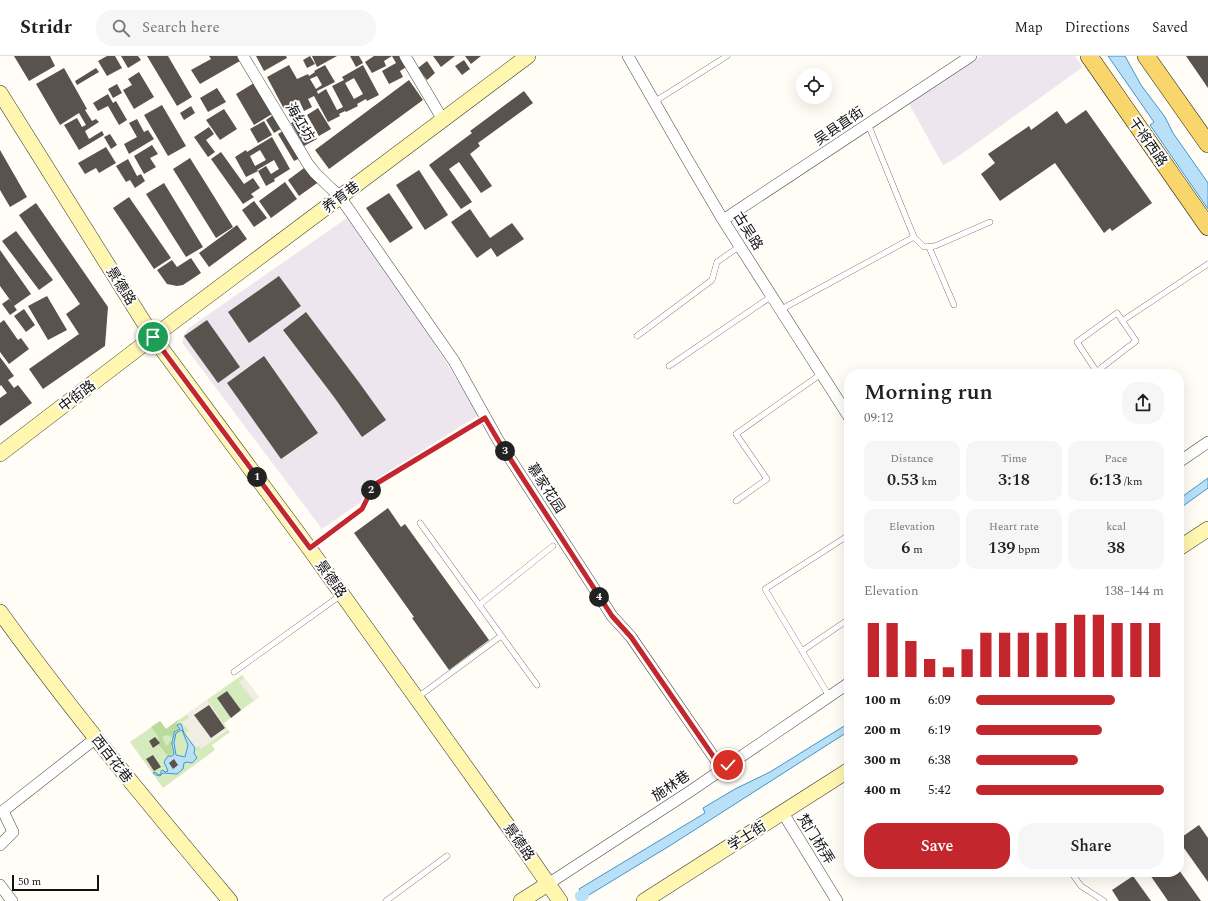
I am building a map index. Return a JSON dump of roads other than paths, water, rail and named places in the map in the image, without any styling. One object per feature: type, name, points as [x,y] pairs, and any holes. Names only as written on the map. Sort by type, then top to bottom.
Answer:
[{"type":"main road","name":"养育巷","points":[[153,337],[528,56]]},
{"type":"main road","name":"干将西路","points":[[1089,56],[1208,227]]},
{"type":"main road","points":[[1146,56],[1208,144]]},
{"type":"main road","name":"景德路","points":[[0,93],[153,337],[310,548],[560,901]]},
{"type":"main road","name":"中街路","points":[[0,454],[153,337]]},
{"type":"main road","points":[[1184,545],[1208,529]]},
{"type":"main road","name":"西百花巷","points":[[0,612],[96,738],[230,901]]},
{"type":"main road","name":"学士街","points":[[644,901],[844,773]]},
{"type":"main road","points":[[521,901],[548,884]]},
{"type":"street","name":"海红坊","points":[[243,56],[308,164],[315,173],[340,197]]},
{"type":"street","points":[[405,56],[442,120]]},
{"type":"street","name":"古吴路","points":[[628,56],[723,220],[844,409]]},
{"type":"street","name":"吴县直街","points":[[723,220],[971,56]]},
{"type":"street","name":"慕家花园","points":[[340,197],[454,361],[498,440],[612,616],[631,637],[722,769]]},
{"type":"street","points":[[1184,459],[1208,442]]},
{"type":"street","name":"施林巷","points":[[548,884],[844,686]]},
{"type":"street","points":[[0,845],[13,832],[3,811],[96,738]]},
{"type":"street","name":"梵门桥弄","points":[[783,813],[837,901]]},
{"type":"street","points":[[0,885],[12,901]]},
{"type":"lane","points":[[654,102],[727,56]]},
{"type":"lane","points":[[868,124],[914,237],[924,247],[935,246],[990,222]]},
{"type":"lane","points":[[780,310],[914,237]]},
{"type":"lane","points":[[637,336],[712,280],[717,262],[740,246]]},
{"type":"lane","points":[[929,247],[954,306]]},
{"type":"lane","points":[[1122,321],[1208,264]]},
{"type":"lane","points":[[669,366],[772,296]]},
{"type":"lane","points":[[1094,369],[1077,342],[1117,313],[1136,341],[1100,369]]},
{"type":"lane","points":[[736,501],[768,479],[736,434],[821,374]]},
{"type":"lane","points":[[310,548],[362,509],[374,485],[485,418]]},
{"type":"lane","points":[[420,523],[537,685]]},
{"type":"lane","points":[[829,696],[766,589],[844,539]]},
{"type":"lane","points":[[479,605],[553,546]]},
{"type":"lane","points":[[234,672],[342,594]]},
{"type":"lane","points":[[802,651],[844,622]]},
{"type":"lane","points":[[416,698],[501,636]]},
{"type":"lane","points":[[386,901],[447,856]]},
{"type":"lane","points":[[1074,877],[1081,886],[1104,901]]},
{"type":"water","points":[[1108,56],[1125,56],[1141,85],[1165,117],[1173,133],[1208,183],[1208,209],[1150,125],[1154,122]]},
{"type":"water","points":[[1208,478],[1208,488],[1184,505],[1184,495]]},
{"type":"water","points":[[181,724],[184,733],[195,748],[194,753],[197,758],[192,763],[184,763],[183,769],[177,774],[163,773],[160,776],[156,775],[153,773],[155,772],[159,775],[163,770],[165,772],[168,771],[164,762],[168,756],[172,756],[174,754],[172,742],[174,732],[180,729],[177,725]],"holes":[[[182,730],[188,745],[185,757],[176,755],[174,743],[176,733]]]},
{"type":"water","points":[[844,726],[844,734],[671,845],[584,898],[579,889],[705,813],[703,808],[735,789],[770,772]]}]
